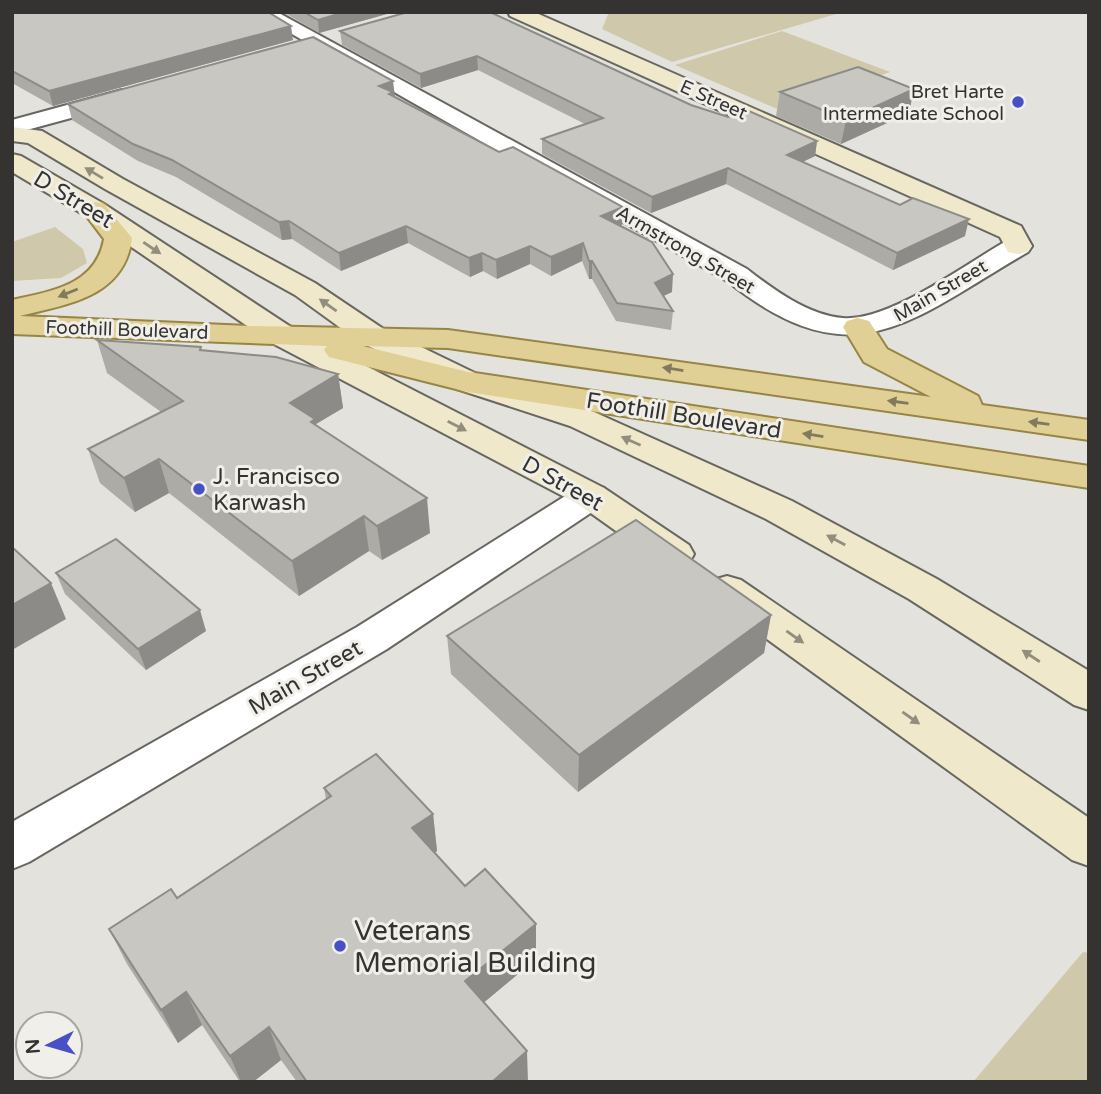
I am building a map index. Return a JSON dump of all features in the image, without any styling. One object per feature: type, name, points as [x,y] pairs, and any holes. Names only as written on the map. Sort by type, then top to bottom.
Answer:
[{"type":"main road","name":"E Street","points":[[517,12],[1011,232],[1018,246]]},
{"type":"main road","name":"D Street","points":[[12,134],[34,136],[114,184],[304,289],[371,335],[468,382],[583,419],[779,510],[923,589],[1089,693]]},
{"type":"main road","name":"D Street","points":[[12,161],[95,210],[283,336],[591,496],[855,678],[1089,845]]},
{"type":"main road","points":[[12,309],[69,294],[106,274],[115,263],[118,238],[95,210]]},
{"type":"main road","name":"Foothill Boulevard","points":[[12,325],[166,329],[283,336],[371,335],[485,342],[1089,430]]},
{"type":"main road","points":[[858,327],[876,355],[990,415]]},
{"type":"main road","name":"Foothill Boulevard","points":[[283,336],[468,382],[1089,477]]},
{"type":"street","name":"Armstrong Street","points":[[262,12],[713,262],[785,308],[832,325],[858,327]]},
{"type":"street","points":[[283,52],[347,34]]},
{"type":"street","points":[[12,127],[138,92]]},
{"type":"street","name":"Main Street","points":[[858,327],[889,320],[1018,246]]},
{"type":"street","name":"Main Street","points":[[12,847],[372,638],[591,496]]},
{"type":"shaded area","points":[[609,12],[843,12],[672,62],[602,29]]},
{"type":"shaded area","points":[[782,31],[890,72],[782,111],[675,65]]},
{"type":"shaded area","points":[[55,227],[83,249],[87,263],[61,278],[12,281],[12,242]]},
{"type":"shaded area","points":[[1083,952],[1089,953],[1089,1082],[973,1082]]},
{"type":"building","points":[[12,12],[268,12],[291,26],[49,91],[12,71]]},
{"type":"building","points":[[304,12],[345,12],[318,20]]},
{"type":"building","points":[[408,12],[490,12],[691,105],[728,117],[749,111],[817,141],[787,155],[900,205],[913,198],[969,219],[897,253],[728,168],[652,197],[542,139],[603,118],[477,56],[420,74],[340,31]]},
{"type":"building","points":[[313,37],[393,81],[379,86],[393,92],[389,94],[499,152],[513,147],[623,207],[601,216],[652,242],[673,274],[655,283],[673,311],[617,303],[592,261],[589,261],[583,243],[551,257],[530,246],[496,260],[482,253],[469,258],[406,226],[339,253],[289,221],[279,222],[172,160],[133,144],[68,104]]},
{"type":"building","points":[[858,67],[914,89],[846,120],[780,92]]},
{"type":"building","points":[[97,340],[201,347],[200,350],[276,357],[338,374],[290,403],[315,419],[311,422],[427,498],[377,526],[364,516],[292,561],[159,459],[124,478],[88,449],[183,401]]},
{"type":"building","points":[[636,520],[771,615],[579,755],[447,636]]},
{"type":"building","points":[[116,539],[200,610],[138,649],[56,573]]},
{"type":"building","points":[[12,547],[51,583],[12,605]]},
{"type":"building","name":"Veterans Memorial Building","points":[[376,754],[433,814],[412,828],[465,886],[485,869],[536,924],[465,981],[527,1051],[492,1082],[307,1082],[269,1027],[230,1056],[186,992],[161,1010],[109,929],[171,889],[177,898],[331,796],[324,788]]},
{"type":"place","name":"Bret Harte Intermediate School","points":[[1018,102]]},
{"type":"place","name":"J. Francisco Karwash","points":[[199,489]]},
{"type":"place","name":"Veterans Memorial Building","points":[[340,946]]}]
